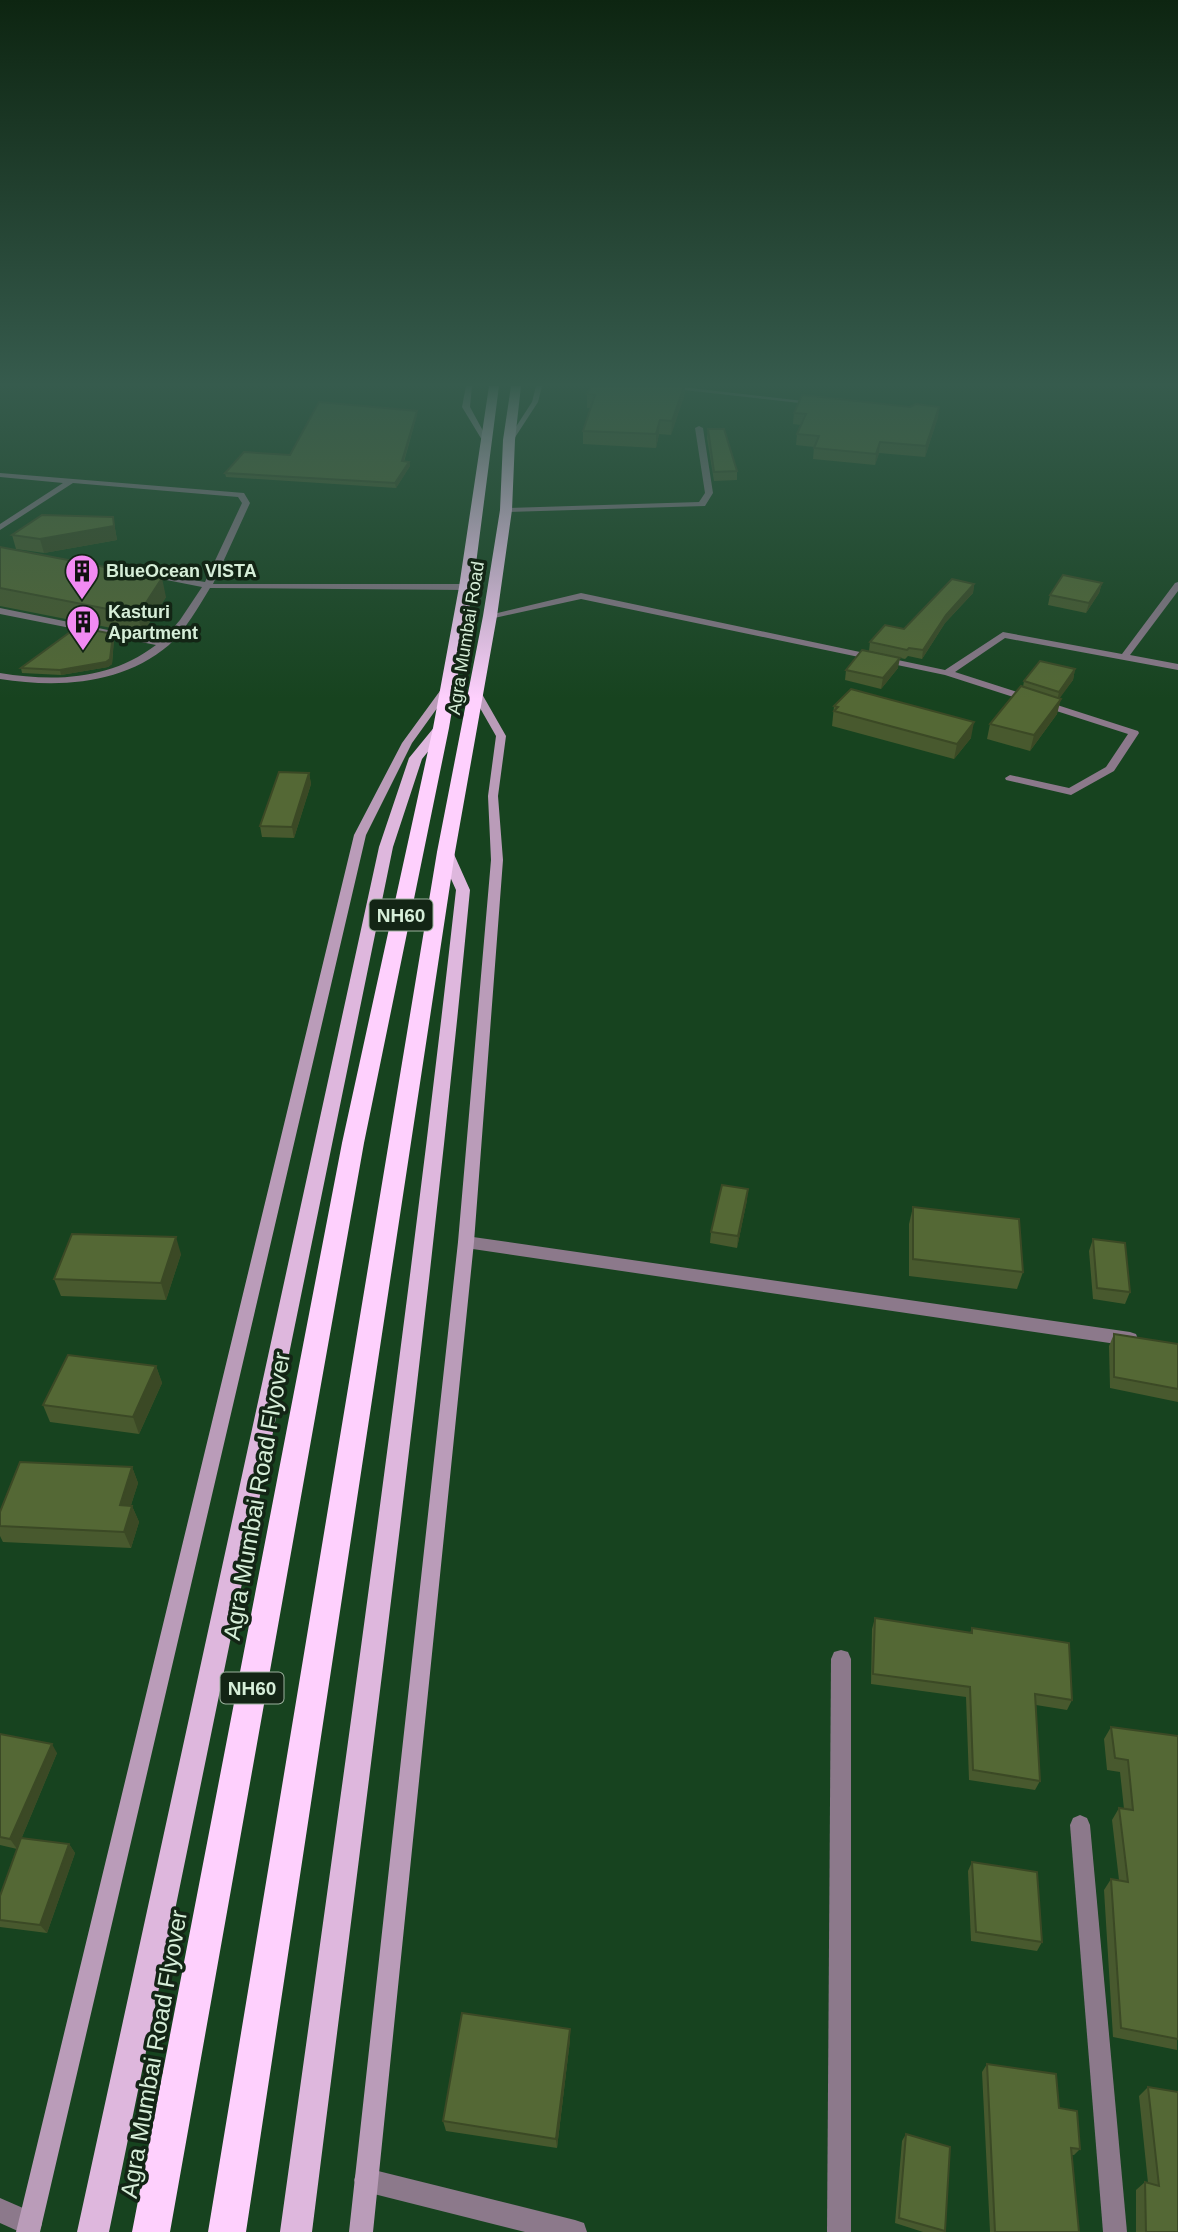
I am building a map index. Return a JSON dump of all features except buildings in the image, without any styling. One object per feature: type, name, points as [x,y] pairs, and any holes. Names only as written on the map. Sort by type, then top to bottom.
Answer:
[{"type":"highway","name":"Agra Mumbai Road","points":[[448,686],[466,587],[478,490]]},
{"type":"highway","name":"Agra Mumbai Road","points":[[446,852],[477,694],[507,490]]},
{"type":"highway","name":"NH60","points":[[441,728],[448,686]]},
{"type":"highway","name":"Agra Mumbai Road Flyover","points":[[151,2232],[353,1143],[441,728]]},
{"type":"highway","name":"NH60","points":[[227,2232],[446,852]]},
{"type":"main road","points":[[93,2232],[386,847],[416,758],[441,728]]},
{"type":"main road","points":[[296,2232],[381,1592],[437,1141],[463,890],[446,852]]},
{"type":"street","points":[[0,528],[57,490]]},
{"type":"street","points":[[0,676],[30,682],[104,674],[135,664],[164,644],[183,624],[208,585],[246,503],[241,495],[182,490]]},
{"type":"street","points":[[506,510],[702,504],[709,490]]},
{"type":"street","points":[[130,573],[208,585],[466,587]]},
{"type":"street","points":[[1124,657],[1178,585]]},
{"type":"street","points":[[490,616],[581,596],[947,673],[1134,733],[1110,769],[1072,792],[1010,778]]},
{"type":"street","points":[[0,611],[164,644]]},
{"type":"street","points":[[947,673],[1003,635],[1178,667]]},
{"type":"street","points":[[0,2210],[29,2228],[360,835],[407,743],[448,686]]},
{"type":"street","points":[[361,2232],[466,1242],[497,860],[493,796],[501,736],[477,694]]},
{"type":"street","points":[[466,1242],[1151,1342]]},
{"type":"street","points":[[839,2232],[841,1659]]},
{"type":"street","points":[[1080,1825],[1115,2232]]},
{"type":"street","points":[[366,2180],[575,2232]]},
{"type":"place","name":"BlueOcean VISTA","points":[[82,601]]},
{"type":"place","name":"Kasturi Apartment","points":[[83,652]]}]
